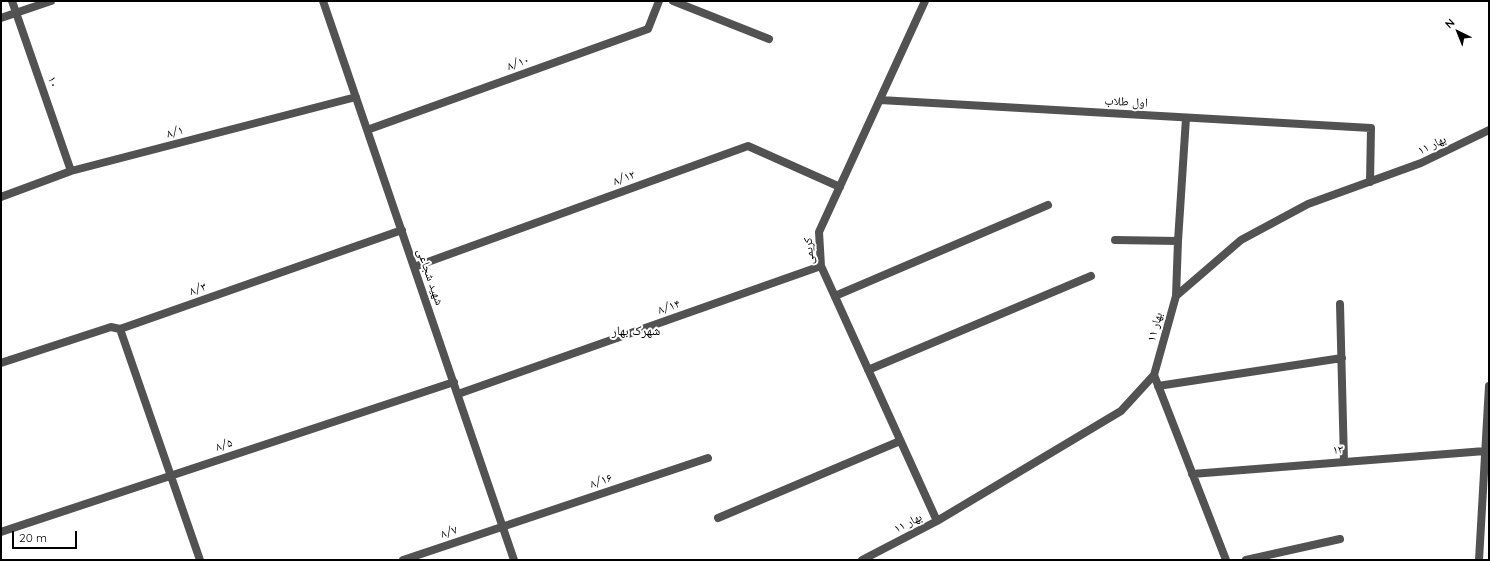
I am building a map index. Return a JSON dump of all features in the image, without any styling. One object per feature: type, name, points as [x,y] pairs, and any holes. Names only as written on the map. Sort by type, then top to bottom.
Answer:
[{"type":"street","name":"۱۰","points":[[12,1],[71,171]]},
{"type":"street","points":[[1,18],[51,1]]},
{"type":"street","name":"شهید شجاعی","points":[[326,1],[367,130],[514,560]]},
{"type":"street","name":"۸/۱۰","points":[[367,130],[648,28],[659,1]]},
{"type":"street","points":[[673,1],[769,39]]},
{"type":"street","name":"کریمی","points":[[925,1],[819,232],[821,266],[937,522]]},
{"type":"street","name":"۸/۱","points":[[1,197],[71,171],[356,97]]},
{"type":"street","name":"اول طلاب","points":[[880,100],[1371,128],[1370,182]]},
{"type":"street","points":[[1176,296],[1186,118]]},
{"type":"street","name":"بهار ۱۱","points":[[862,560],[937,522],[1121,411],[1154,375],[1176,296],[1242,240],[1308,204],[1421,163],[1489,130]]},
{"type":"street","name":"۸/۱۲","points":[[414,267],[748,146],[840,187]]},
{"type":"street","points":[[835,296],[1048,206]]},
{"type":"street","name":"۸/۳","points":[[1,363],[111,327],[120,329],[402,230]]},
{"type":"street","points":[[1115,240],[1178,241]]},
{"type":"street","name":"۸/۱۴","points":[[458,394],[821,266]]},
{"type":"street","points":[[868,370],[1091,276]]},
{"type":"street","points":[[1340,304],[1344,462]]},
{"type":"street","points":[[120,329],[199,560]]},
{"type":"street","points":[[1158,386],[1342,358]]},
{"type":"street","points":[[1154,375],[1226,560]]},
{"type":"street","name":"۸/۵","points":[[1,532],[454,382]]},
{"type":"street","points":[[1479,560],[1489,386]]},
{"type":"street","points":[[718,518],[900,441]]},
{"type":"street","name":"۱۳","points":[[1192,474],[1485,451]]},
{"type":"street","name":"۸/۱۶","points":[[503,527],[708,458]]},
{"type":"street","name":"۸/۷","points":[[403,560],[503,527]]},
{"type":"street","points":[[1246,560],[1340,539]]},
{"type":"district","name":"شهرک بهار","points":[[636,331]]}]
